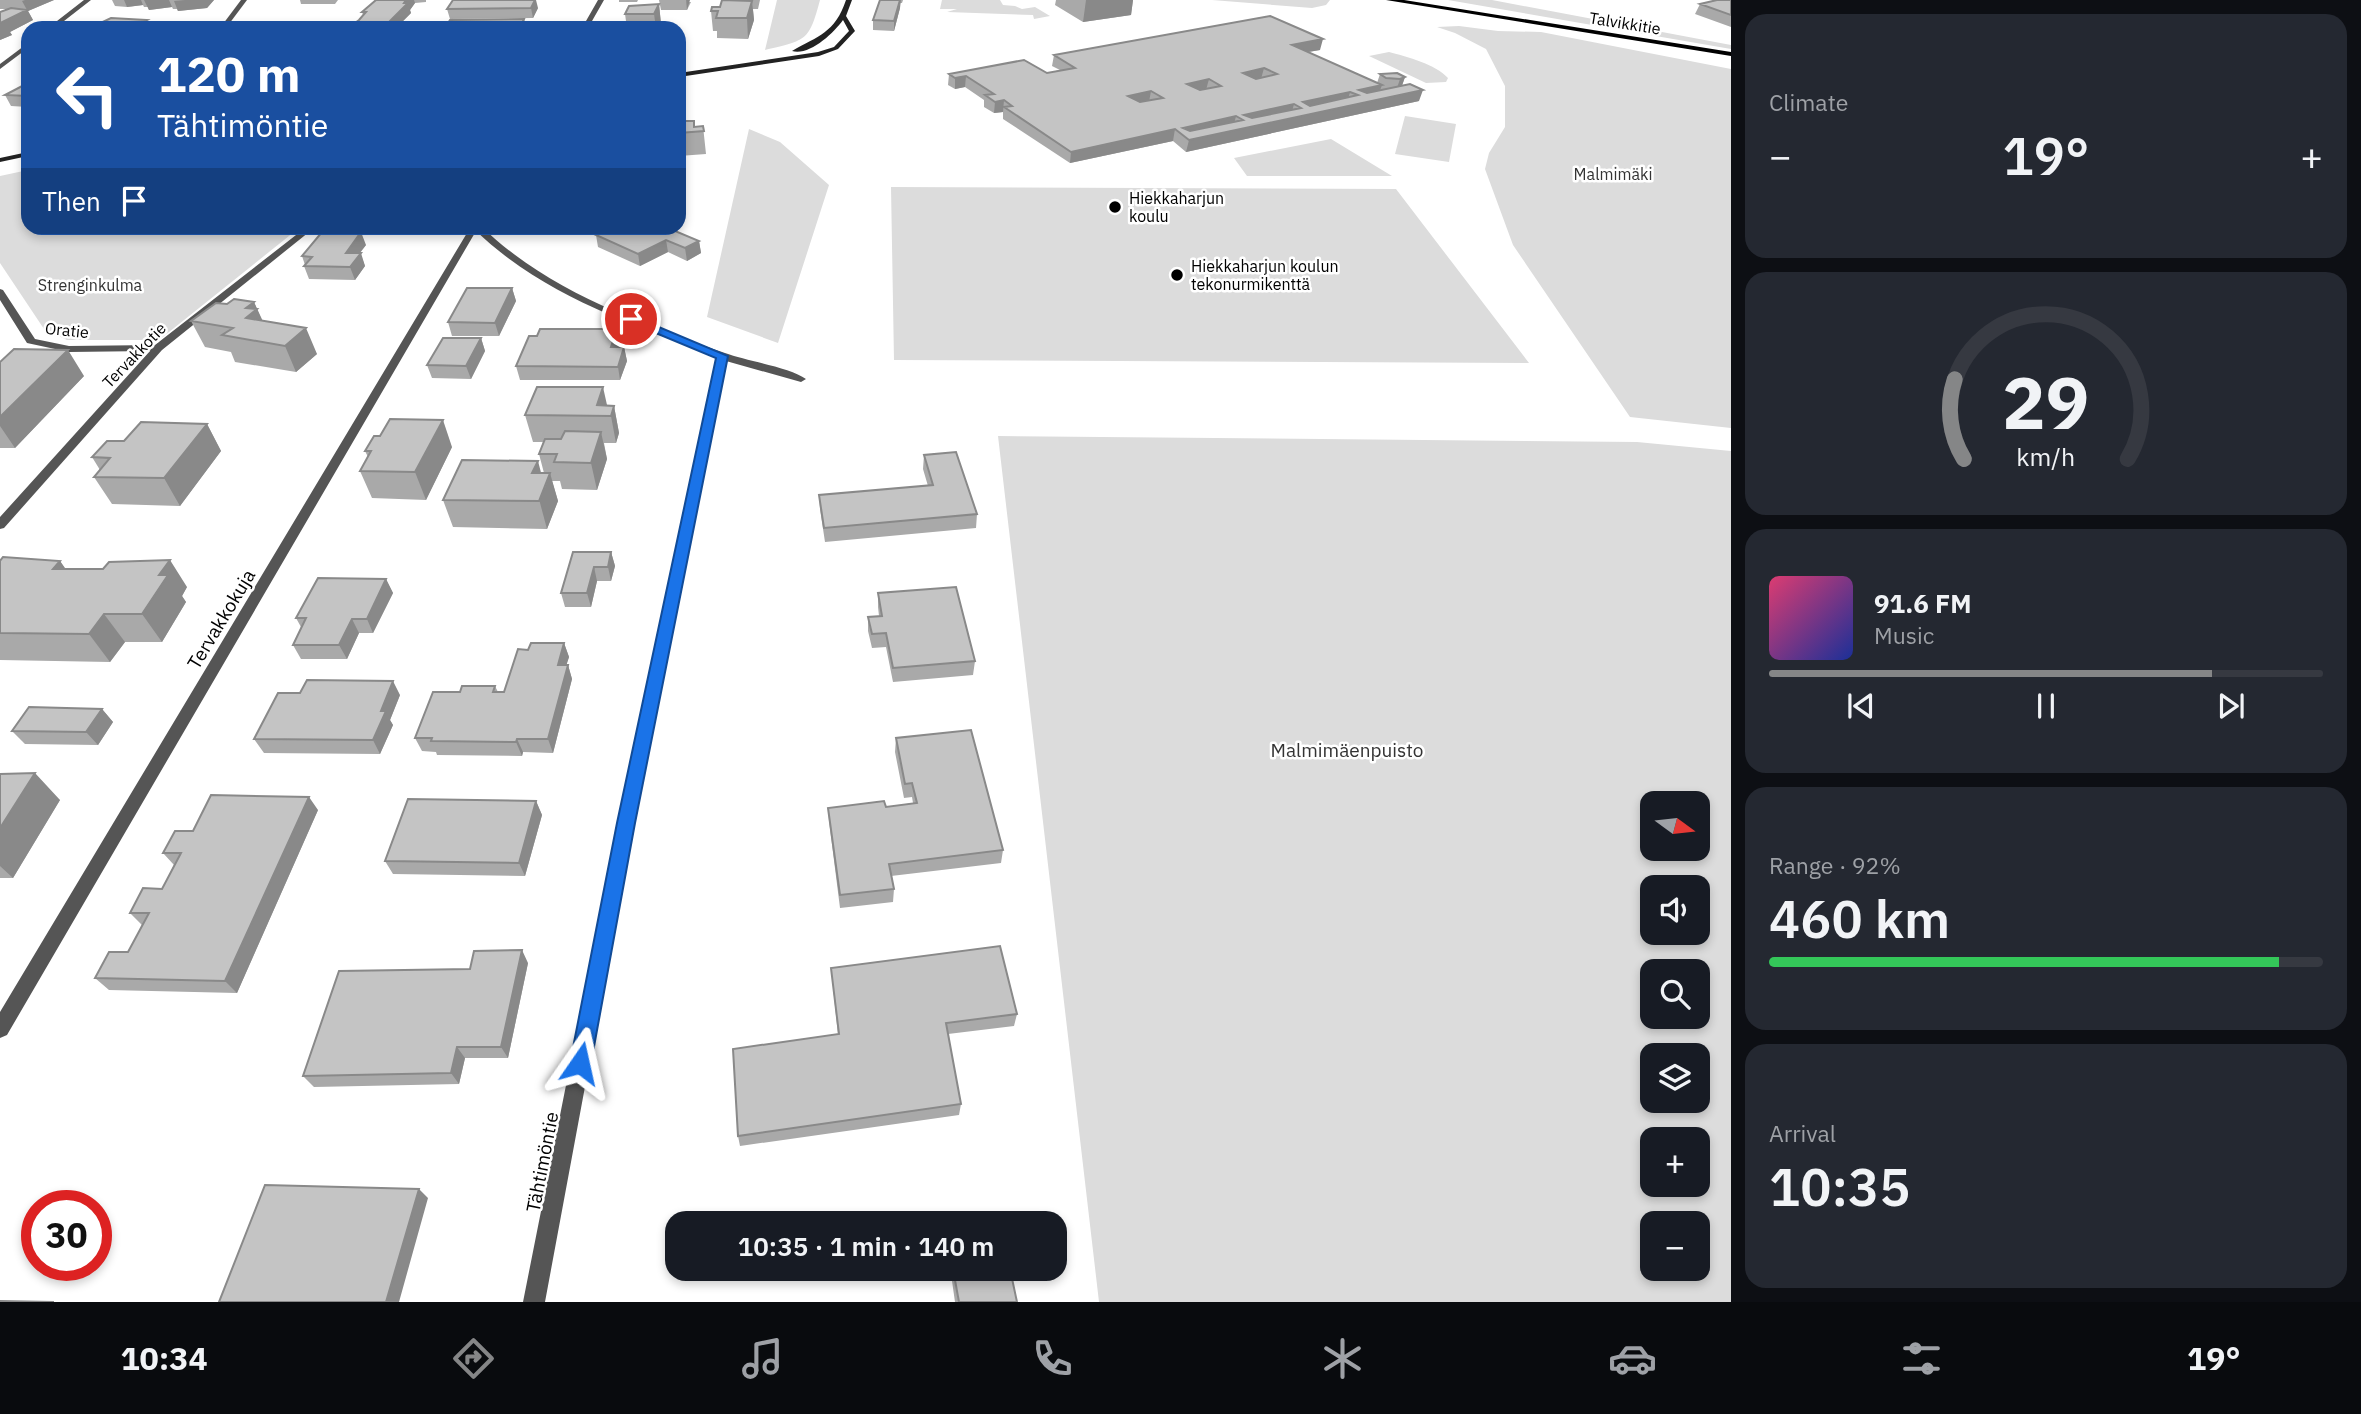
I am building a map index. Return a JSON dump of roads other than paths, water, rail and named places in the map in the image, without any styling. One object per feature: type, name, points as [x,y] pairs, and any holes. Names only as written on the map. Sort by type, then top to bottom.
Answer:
[{"type":"main road","name":"Talvikkitie","points":[[1390,0],[1731,54]]},
{"type":"street","points":[[60,21],[88,0]]},
{"type":"street","points":[[228,21],[244,0]]},
{"type":"street","points":[[588,21],[601,0]]},
{"type":"street","points":[[775,61],[826,37],[845,18],[849,0]]},
{"type":"street","points":[[686,74],[819,54],[836,48],[852,31],[845,18]]},
{"type":"street","points":[[0,66],[21,50]]},
{"type":"street","points":[[0,160],[21,155]]},
{"type":"street","name":"Tervakkotie","points":[[0,525],[158,348],[301,235]]},
{"type":"street","name":"Tervakkokuja","points":[[0,1029],[472,235]]},
{"type":"street","points":[[484,235],[563,291],[722,356],[801,379]]},
{"type":"street","name":"Oratie","points":[[0,292],[31,341],[69,349],[158,348]]},
{"type":"street","name":"Tähtimöntie","points":[[534,1302],[626,823],[722,356]]},
{"type":"place","name":"Hiekkaharjun koulu","points":[[1115,207]]},
{"type":"place","name":"Hiekkaharjun koulun tekonurmikenttä","points":[[1177,275]]},
{"type":"park label","name":"Malmimäki","points":[[1613,174]]},
{"type":"park label","name":"Strenginkulma","points":[[90,285]]},
{"type":"park label","name":"Malmimäenpuisto","points":[[1347,750]]}]
